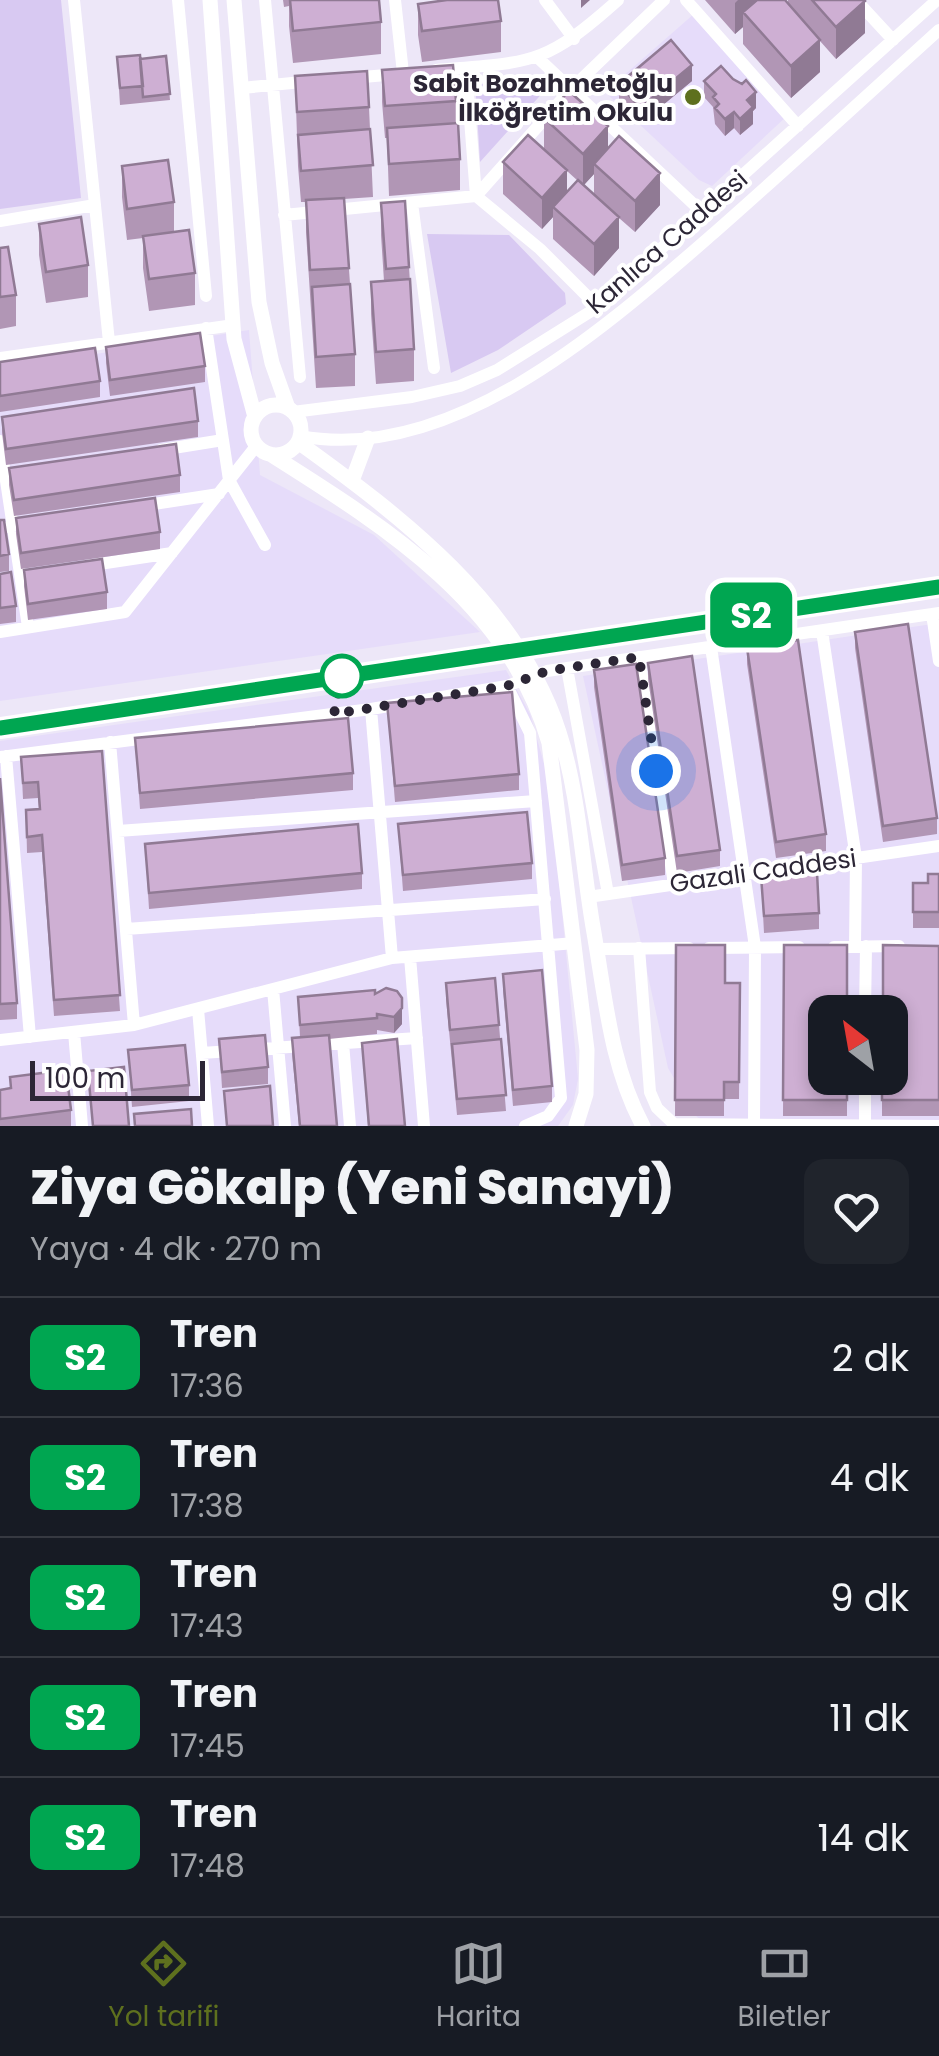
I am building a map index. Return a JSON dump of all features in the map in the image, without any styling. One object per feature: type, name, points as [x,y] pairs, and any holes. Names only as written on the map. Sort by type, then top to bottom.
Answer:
[{"type":"street","points":[[74,0],[108,342]]},
{"type":"street","points":[[178,0],[206,296]]},
{"type":"street","points":[[210,0],[234,324],[242,380],[254,417],[251,430],[263,449],[352,506],[446,581],[478,613],[515,663],[533,696],[549,743],[572,849],[588,897],[618,1065],[642,1126],[657,1108]]},
{"type":"street","points":[[234,0],[259,302],[272,364],[299,439],[365,492],[476,594],[532,670],[560,734],[588,1070],[576,1126]]},
{"type":"street","points":[[265,0],[300,376]]},
{"type":"street","points":[[395,0],[403,73]]},
{"type":"street","points":[[545,0],[574,39]]},
{"type":"street","points":[[242,88],[538,58],[574,39],[618,0]]},
{"type":"street","points":[[284,214],[476,196],[571,89],[664,0]]},
{"type":"street","points":[[686,0],[798,126]]},
{"type":"street","points":[[856,0],[893,40]]},
{"type":"street","name":"Kanlıca Caddesi","points":[[291,410],[460,386],[496,370],[598,306],[935,0]]},
{"type":"street","name":"Kanlıca Caddesi","points":[[299,439],[334,442],[368,438],[442,419],[552,365],[656,285],[939,30]]},
{"type":"street","points":[[538,58],[703,213]]},
{"type":"street","points":[[466,68],[476,196],[540,249],[598,306]]},
{"type":"street","points":[[412,202],[434,368]]},
{"type":"street","points":[[0,221],[95,205]]},
{"type":"street","points":[[0,358],[234,324]]},
{"type":"street","points":[[206,328],[229,480],[265,545]]},
{"type":"street","points":[[195,390],[215,387]]},
{"type":"street","points":[[254,417],[270,406],[291,410]]},
{"type":"street","points":[[352,481],[368,438]]},
{"type":"street","points":[[0,632],[125,612],[229,480],[263,449],[288,451],[299,439]]},
{"type":"street","points":[[150,451],[223,440]]},
{"type":"street","points":[[0,441],[6,527],[21,576],[28,627]]},
{"type":"street","points":[[2,474],[23,471]]},
{"type":"street","points":[[125,508],[219,494]]},
{"type":"street","points":[[6,527],[50,520]]},
{"type":"street","points":[[78,568],[172,552]]},
{"type":"street","points":[[0,580],[40,573]]},
{"type":"street","points":[[30,1036],[3,756],[371,709],[507,686],[567,668],[936,614],[939,661]]},
{"type":"street","points":[[822,630],[856,858],[864,995]]},
{"type":"street","points":[[711,647],[755,947],[754,1124]]},
{"type":"street","points":[[639,657],[674,884]]},
{"type":"street","points":[[567,668],[608,894]]},
{"type":"street","points":[[507,686],[530,733],[562,1098],[548,1116],[525,1126]]},
{"type":"street","points":[[371,709],[392,958]]},
{"type":"street","points":[[110,742],[134,1026]]},
{"type":"street","points":[[118,831],[536,801]]},
{"type":"street","name":"Gazali Caddesi","points":[[588,897],[939,846]]},
{"type":"street","points":[[126,929],[544,899]]},
{"type":"street","points":[[0,1040],[134,1026],[392,958],[575,944]]},
{"type":"street","points":[[597,949],[922,946]]},
{"type":"street","points":[[639,948],[649,1083],[657,1108],[674,1124],[939,1126]]},
{"type":"street","points":[[410,957],[424,1126]]},
{"type":"street","points":[[273,989],[284,1126]]},
{"type":"street","points":[[198,1009],[208,1126]]},
{"type":"street","points":[[74,1032],[82,1126]]},
{"type":"street","points":[[202,1053],[417,1038]]},
{"type":"street","points":[[343,1043],[350,1126]]},
{"type":"street","points":[[864,1126],[865,1095]]},
{"type":"shaded area","points":[[0,0],[61,0],[81,198],[0,209]]},
{"type":"shaded area","name":"Sabit Bozahmetoğlu İlköğretim Okulu","points":[[695,13],[788,115],[712,186],[699,180],[605,92]]},
{"type":"shaded area","points":[[534,77],[547,88],[480,162],[475,80]]},
{"type":"shaded area","points":[[427,234],[509,235],[565,293],[566,304],[498,350],[451,373]]},
{"type":"shaded area","points":[[249,330],[260,475],[374,535],[480,632],[0,701],[0,369]]},
{"type":"shaded area","points":[[939,623],[939,1126],[713,1126],[697,1117],[668,1068],[583,676]]},
{"type":"shaded area","points":[[506,670],[530,714],[550,785],[578,1079],[573,1105],[558,1126],[0,1126],[0,741]]},
{"type":"building","points":[[290,0],[379,0],[381,22],[293,31]]},
{"type":"building","points":[[498,0],[501,21],[422,31],[418,4]]},
{"type":"building","points":[[757,0],[785,0],[820,40],[791,66],[743,12]]},
{"type":"building","points":[[812,0],[864,0],[865,1],[836,27]]},
{"type":"building","points":[[671,40],[692,65],[640,108],[619,84]]},
{"type":"building","points":[[140,55],[143,86],[120,88],[117,57]]},
{"type":"building","points":[[166,56],[170,94],[143,97],[140,59]]},
{"type":"building","points":[[453,65],[456,101],[385,106],[382,70]]},
{"type":"building","points":[[721,66],[733,79],[742,84],[746,80],[756,92],[747,100],[753,107],[740,119],[734,112],[725,119],[715,108],[719,104],[713,97],[716,94],[704,81]]},
{"type":"building","points":[[367,71],[369,107],[297,112],[295,76]]},
{"type":"building","points":[[569,91],[608,126],[583,154],[544,118]]},
{"type":"building","points":[[458,123],[460,159],[389,164],[387,128]]},
{"type":"building","points":[[370,129],[373,165],[301,171],[298,135]]},
{"type":"building","points":[[528,135],[567,170],[542,198],[503,162]]},
{"type":"building","points":[[619,136],[660,173],[635,201],[594,164]]},
{"type":"building","points":[[168,160],[174,202],[127,209],[122,166]]},
{"type":"building","points":[[578,180],[619,217],[594,244],[553,207]]},
{"type":"building","points":[[344,198],[349,268],[310,270],[306,200]]},
{"type":"building","points":[[405,201],[409,267],[386,269],[381,203]]},
{"type":"building","points":[[81,217],[88,265],[46,272],[39,224]]},
{"type":"building","points":[[189,230],[195,273],[149,279],[143,236]]},
{"type":"building","points":[[8,247],[16,295],[0,297],[0,248]]},
{"type":"building","points":[[410,279],[414,349],[376,352],[371,282]]},
{"type":"building","points":[[350,284],[355,354],[316,357],[312,287]]},
{"type":"building","points":[[200,333],[205,366],[110,380],[106,347]]},
{"type":"building","points":[[95,348],[100,381],[0,396],[0,362]]},
{"type":"building","points":[[194,388],[198,421],[6,449],[2,417]]},
{"type":"building","points":[[176,444],[180,475],[14,500],[9,468]]},
{"type":"building","points":[[155,498],[160,532],[21,553],[16,518]]},
{"type":"building","points":[[0,520],[4,520],[9,554],[0,556]]},
{"type":"building","points":[[102,559],[107,592],[28,604],[24,570]]},
{"type":"building","points":[[11,572],[16,606],[0,608],[0,574]]},
{"type":"building","points":[[908,624],[937,818],[883,826],[855,632]]},
{"type":"building","points":[[798,640],[826,834],[776,842],[747,648]]},
{"type":"building","points":[[692,656],[720,850],[677,856],[648,663]]},
{"type":"building","points":[[636,664],[665,858],[622,865],[594,670]]},
{"type":"building","points":[[512,692],[519,774],[395,786],[387,703]]},
{"type":"building","points":[[348,718],[353,773],[140,793],[135,738]]},
{"type":"building","points":[[102,751],[120,995],[54,1000],[42,835],[27,837],[26,810],[40,809],[38,782],[23,783],[21,757]]},
{"type":"building","points":[[0,778],[17,1003],[0,1004]]},
{"type":"building","points":[[527,812],[532,863],[403,875],[398,824]]},
{"type":"building","points":[[358,824],[362,873],[149,893],[145,844]]},
{"type":"building","points":[[817,872],[819,913],[764,916],[761,876]]},
{"type":"building","points":[[928,874],[939,874],[939,912],[913,912],[913,883],[928,883]]},
{"type":"building","points":[[676,945],[725,945],[725,983],[740,983],[739,1082],[724,1082],[724,1100],[675,1100]]},
{"type":"building","points":[[784,945],[847,945],[847,995],[808,995],[808,1095],[847,1095],[847,1100],[783,1100]]},
{"type":"building","points":[[883,945],[939,946],[939,1100],[882,1100],[882,1095],[908,1095],[908,995],[883,995]]},
{"type":"building","points":[[542,970],[552,1086],[513,1090],[503,974]]},
{"type":"building","points":[[495,978],[499,1025],[450,1030],[446,983]]},
{"type":"building","points":[[386,988],[397,991],[402,998],[402,1008],[394,1017],[377,1014],[377,1018],[300,1025],[298,997],[375,990],[375,994]]},
{"type":"building","points":[[265,1035],[268,1067],[222,1072],[219,1039]]},
{"type":"building","points":[[329,1035],[337,1126],[300,1126],[292,1038]]},
{"type":"building","points":[[397,1039],[405,1126],[369,1126],[362,1043]]},
{"type":"building","points":[[501,1039],[506,1095],[457,1099],[452,1044]]},
{"type":"building","points":[[185,1045],[189,1085],[132,1090],[128,1050]]},
{"type":"building","points":[[124,1067],[129,1126],[93,1126],[88,1071]]},
{"type":"building","points":[[66,1070],[71,1110],[0,1119],[0,1090],[11,1088],[10,1077]]},
{"type":"building","points":[[270,1086],[273,1126],[227,1126],[224,1091]]},
{"type":"building","points":[[191,1109],[192,1126],[135,1126],[134,1114]]},
{"type":"railway","points":[[0,728],[939,587]]},
{"type":"train","name":"S2","points":[[0,728],[939,587]]},
{"type":"place","name":"Sabit Bozahmetoğlu İlköğretim Okulu","points":[[693,97]]},
{"type":"route","points":[[342,676],[334,714],[507,686],[547,671],[639,657],[656,771]]}]
